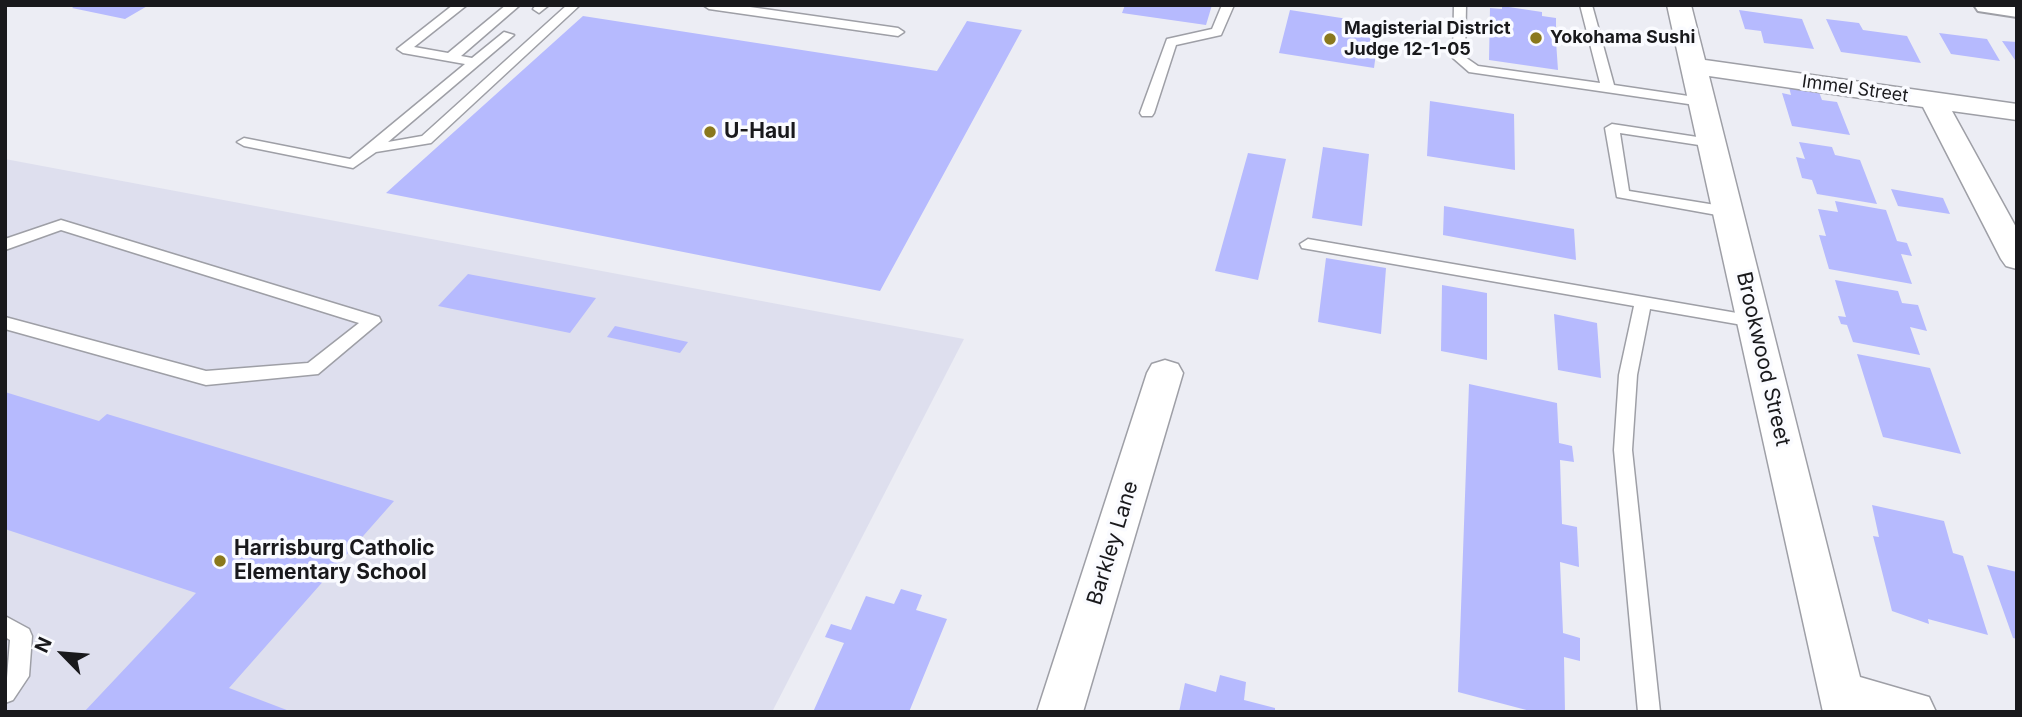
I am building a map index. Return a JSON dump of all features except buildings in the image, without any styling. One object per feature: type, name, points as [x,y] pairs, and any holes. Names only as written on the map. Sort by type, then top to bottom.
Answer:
[{"type":"street","name":"Brookwood Street","points":[[1679,5],[1844,703]]},
{"type":"street","points":[[1987,5],[2017,9]]},
{"type":"street","name":"Immel Street","points":[[1693,66],[2017,112]]},
{"type":"street","points":[[1933,100],[2017,259]]},
{"type":"street","name":"Barkley Lane","points":[[1060,712],[1165,373]]},
{"type":"street","points":[[1844,703],[1913,712]]},
{"type":"lane","points":[[461,5],[403,49],[506,67]]},
{"type":"lane","points":[[450,58],[514,5]]},
{"type":"lane","points":[[372,148],[426,139],[574,5]]},
{"type":"lane","points":[[709,5],[898,32]]},
{"type":"lane","points":[[811,18],[821,5]]},
{"type":"lane","points":[[1147,113],[1171,43],[1217,32],[1228,5]]},
{"type":"lane","points":[[1460,5],[1459,58],[1474,69],[1567,85],[1608,87],[1702,102]]},
{"type":"lane","points":[[1586,5],[1608,87]]},
{"type":"lane","points":[[244,142],[353,164],[508,35]]},
{"type":"lane","points":[[1712,143],[1612,128],[1622,194],[1728,212]]},
{"type":"lane","points":[[5,245],[61,225],[373,321],[312,369],[206,377],[5,323]]},
{"type":"lane","points":[[1308,244],[1754,321]]},
{"type":"lane","points":[[1643,301],[1628,375],[1623,450],[1649,712]]},
{"type":"lane","points":[[5,625],[21,636],[12,684]]},
{"type":"shaded area","points":[[5,159],[964,339],[772,712],[5,712]]},
{"type":"place","name":"Yokohama Sushi","points":[[1536,38]]},
{"type":"place","name":"Magisterial District Judge 12-1-05","points":[[1330,39]]},
{"type":"place","name":"U-Haul","points":[[710,132]]},
{"type":"place","name":"Harrisburg Catholic Elementary School","points":[[220,561]]}]
